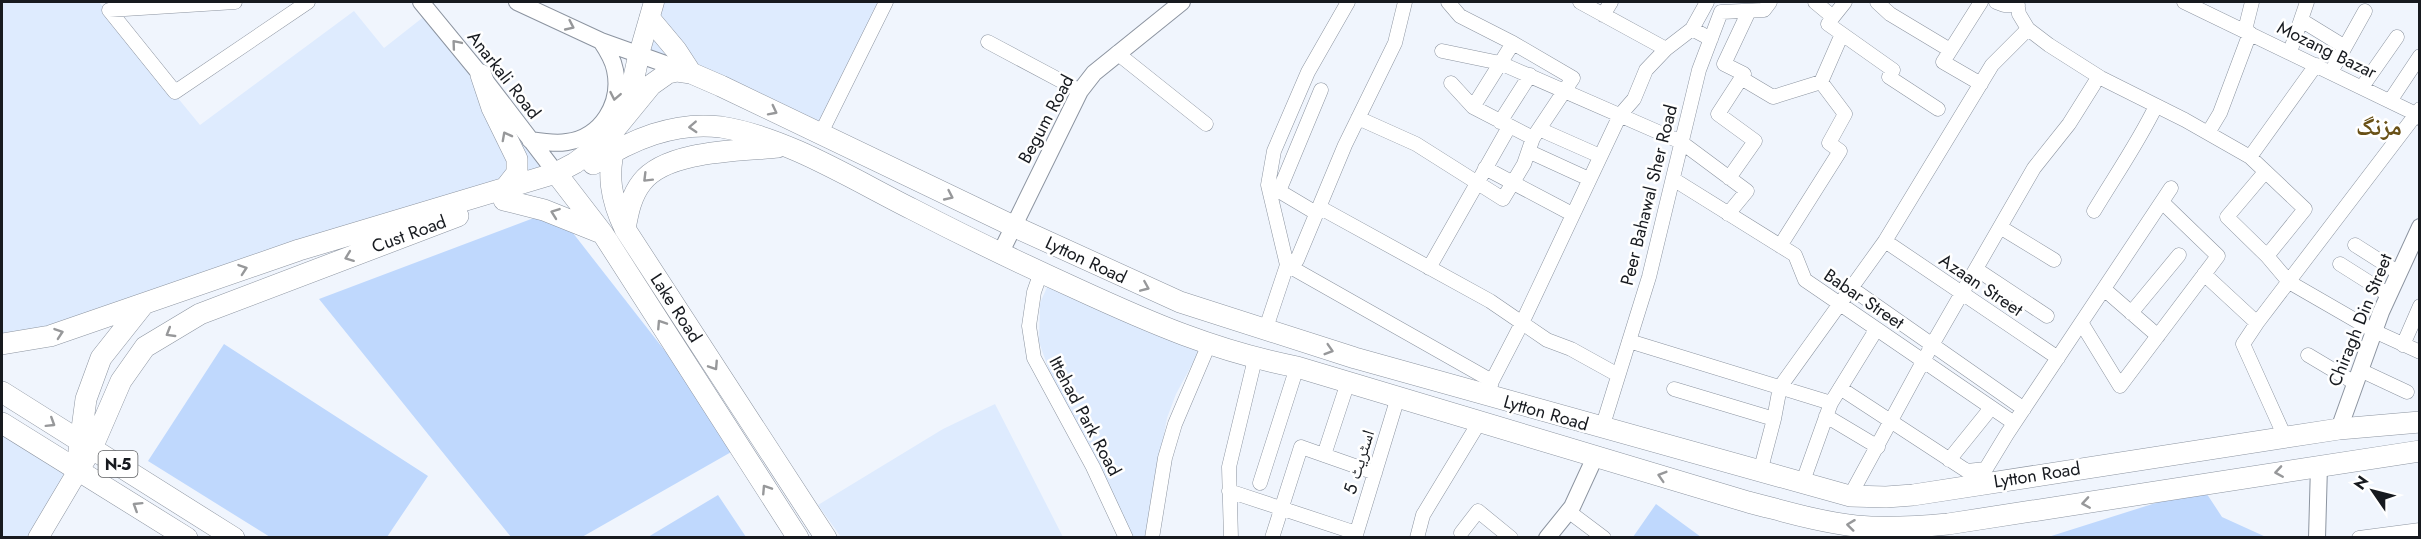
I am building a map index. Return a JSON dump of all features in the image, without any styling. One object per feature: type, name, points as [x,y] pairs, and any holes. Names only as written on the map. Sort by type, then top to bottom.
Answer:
[{"type":"main road","points":[[639,54],[652,10]]},
{"type":"main road","points":[[652,10],[691,73]]},
{"type":"main road","name":"Lake Road","points":[[639,54],[613,153],[611,185],[613,201],[625,229],[826,537]]},
{"type":"main road","name":"Cust Road","points":[[559,177],[595,150],[623,121],[642,95],[660,78],[677,71],[691,73]]},
{"type":"main road","name":"Lytton Road","points":[[691,73],[1013,226],[1180,302],[1265,331],[1490,388],[1602,428],[1850,496],[1886,497],[1981,477],[2339,429],[2420,422]]},
{"type":"main road","points":[[482,75],[492,108],[517,159],[517,173],[505,194],[603,234]]},
{"type":"main road","name":"Cust Road","points":[[2,344],[50,336],[299,250],[559,177],[637,140],[666,130],[719,127],[743,132],[809,157]]},
{"type":"main road","points":[[625,229],[634,195],[643,181],[663,165],[715,154],[783,147]]},
{"type":"main road","name":"Lytton Road","points":[[809,157],[1000,254],[1160,327],[1255,358],[1297,367],[1748,502],[1818,520],[1855,526],[1948,524],[2420,451]]},
{"type":"main road","points":[[559,177],[603,234],[798,537]]},
{"type":"main road","name":"Cust Road","points":[[85,444],[120,381],[145,347],[200,314],[505,194]]},
{"type":"main road","points":[[38,537],[79,470],[85,444],[91,381],[101,358],[144,303]]},
{"type":"main road","name":"N-5","points":[[2,392],[234,537]]},
{"type":"main road","name":"N-5","points":[[2,423],[187,537]]},
{"type":"main road","points":[[1818,520],[1828,490]]},
{"type":"street","points":[[235,2],[158,4],[110,10],[176,92],[308,2]]},
{"type":"street","name":"Anarkali Road","points":[[421,2],[482,75],[559,177]]},
{"type":"street","points":[[820,135],[886,2]]},
{"type":"street","name":"Begum Road","points":[[1000,254],[1080,91],[1094,73],[1182,2]]},
{"type":"street","points":[[1265,331],[1287,265],[1268,185],[1274,151],[1308,72],[1348,2]]},
{"type":"street","points":[[1287,265],[1297,260],[1358,118],[1395,43],[1405,2]]},
{"type":"street","points":[[1358,118],[1416,144],[1503,199],[1514,184],[1534,140],[1573,78],[1513,43],[1460,16],[1449,2]]},
{"type":"street","points":[[1582,2],[1666,50]]},
{"type":"street","points":[[1603,15],[1611,2]]},
{"type":"street","points":[[1287,265],[1490,388],[1620,116],[1634,99],[1646,70],[1692,29],[1707,2]]},
{"type":"street","points":[[1815,2],[1833,17]]},
{"type":"street","points":[[1845,2],[1828,24],[1893,70],[1889,77],[1938,110]]},
{"type":"street","points":[[1876,2],[1890,14],[1950,50]]},
{"type":"street","points":[[1981,2],[1943,62],[1981,84]]},
{"type":"street","points":[[1996,2],[2004,6],[2017,3],[2019,14],[2028,29],[2101,78],[2250,156],[2305,209],[2267,256]]},
{"type":"street","points":[[2290,52],[2307,4],[2291,2]]},
{"type":"street","points":[[522,3],[602,41],[691,73]]},
{"type":"street","name":"Mozang Bazar","points":[[2192,3],[2418,114]]},
{"type":"street","points":[[2208,133],[2220,113],[2248,31],[2249,3]]},
{"type":"street","name":"Peer Bahawal Sher Road","points":[[1602,428],[1649,277],[1699,70],[1721,12],[1749,11],[1767,6]]},
{"type":"street","points":[[1729,178],[1755,141],[1718,114],[1744,74],[1724,64],[1749,11]]},
{"type":"street","points":[[2331,72],[2365,11]]},
{"type":"street","points":[[2301,20],[2345,47]]},
{"type":"street","points":[[1692,29],[1711,39]]},
{"type":"street","points":[[1760,472],[1780,387],[1885,242],[1992,65],[2028,29]]},
{"type":"street","points":[[1741,78],[1773,97],[1821,82],[1842,34]]},
{"type":"street","points":[[2362,87],[2397,37]]},
{"type":"street","points":[[531,140],[553,143],[579,139],[598,128],[606,119],[612,108],[617,85],[612,60],[602,41]]},
{"type":"street","points":[[988,42],[1080,91]]},
{"type":"street","points":[[1473,107],[1513,43]]},
{"type":"street","points":[[1442,51],[1500,63],[1681,142],[1747,191],[1728,214]]},
{"type":"street","points":[[1117,53],[1206,124]]},
{"type":"street","points":[[2390,101],[2420,56]]},
{"type":"street","points":[[2250,156],[2316,64]]},
{"type":"street","points":[[1429,268],[1485,168],[1530,75]]},
{"type":"street","points":[[1850,496],[1932,345],[2034,168],[2069,124],[2096,81],[2101,78]]},
{"type":"street","points":[[1780,246],[1840,151],[1829,143],[1845,114],[1821,82]]},
{"type":"street","points":[[1451,83],[1473,107],[1534,140],[1589,179]]},
{"type":"street","points":[[1321,90],[1279,190],[1490,301],[1547,340],[1571,349],[1618,375]]},
{"type":"street","points":[[2094,211],[2124,160],[2136,145],[2156,106]]},
{"type":"street","points":[[2285,437],[2243,344],[2418,114]]},
{"type":"street","points":[[1534,140],[1600,156]]},
{"type":"street","points":[[1485,168],[1572,214]]},
{"type":"street","points":[[2265,172],[2227,217],[2267,256],[2289,282],[2374,331],[2420,352]]},
{"type":"street","name":"Babar Street","points":[[1672,179],[1795,255],[1805,280],[2014,423]]},
{"type":"street","points":[[1840,388],[1949,460],[1981,477],[2014,423],[2171,188]]},
{"type":"street","points":[[2082,324],[2120,386],[2218,256],[2162,202]]},
{"type":"street","points":[[2000,227],[2054,260]]},
{"type":"street","name":"Chiragh Din Street","points":[[2339,429],[2374,331],[2398,273],[2418,234]]},
{"type":"street","name":"Azaan Street","points":[[1885,242],[2058,358]]},
{"type":"street","points":[[2355,245],[2398,273]]},
{"type":"street","points":[[2131,313],[2179,255]]},
{"type":"street","points":[[2340,264],[2389,295]]},
{"type":"street","points":[[1976,269],[2048,316]]},
{"type":"street","name":"Ittehad Park Road","points":[[1041,272],[1034,292],[1029,326],[1034,358],[1093,467],[1126,537]]},
{"type":"street","points":[[2204,274],[2257,323]]},
{"type":"street","points":[[1851,288],[2024,409]]},
{"type":"street","points":[[2104,290],[2158,336]]},
{"type":"street","points":[[2403,345],[2420,306]]},
{"type":"street","points":[[1802,484],[1829,410],[1876,330]]},
{"type":"street","points":[[1629,341],[1780,387],[1829,410],[1878,447]]},
{"type":"street","points":[[1152,537],[1165,458],[1174,424],[1209,344]]},
{"type":"street","points":[[2308,355],[2358,377],[2407,392]]},
{"type":"street","points":[[1231,537],[1228,467],[1255,358]]},
{"type":"street","points":[[1260,483],[1297,367]]},
{"type":"street","points":[[1324,455],[1348,382]]},
{"type":"street","points":[[1674,389],[1774,419]]},
{"type":"street","name":"اسٹریٹ 5","points":[[1356,535],[1398,397]]},
{"type":"street","points":[[1949,460],[1991,408]]},
{"type":"street","points":[[1417,537],[1423,515],[1480,421]]},
{"type":"street","points":[[1272,537],[1301,447],[1375,473]]},
{"type":"street","points":[[1548,537],[1568,512],[1595,457]]},
{"type":"street","points":[[2317,537],[2319,466]]},
{"type":"street","points":[[1229,491],[1356,535]]},
{"type":"street","points":[[1461,532],[1478,511],[1511,537]]},
{"type":"street","points":[[1568,512],[1604,537]]},
{"type":"street","points":[[2359,537],[2410,533]]},
{"type":"shaded area","points":[[2,2],[99,2],[200,125],[354,11],[384,48],[426,15],[556,173],[2,344]]},
{"type":"shaded area","points":[[650,2],[883,2],[820,135],[636,50]]},
{"type":"shaded area","points":[[555,210],[740,447],[582,537],[511,537],[319,299]]},
{"type":"shaded area","points":[[1049,283],[1201,348],[1176,394],[1167,418],[1145,537],[1134,537],[1054,384],[1039,342],[1040,303]]},
{"type":"shaded area","points":[[224,344],[428,476],[387,537],[270,537],[148,461]]},
{"type":"shaded area","points":[[995,404],[1063,537],[841,537],[818,505],[943,429]]},
{"type":"shaded area","points":[[2,423],[79,469],[38,537],[2,538]]},
{"type":"shaded area","points":[[2203,488],[2222,517],[2266,537],[2045,538]]},
{"type":"shaded area","points":[[718,495],[746,537],[648,537]]},
{"type":"shaded area","points":[[1656,504],[1701,537],[1633,537]]},
{"type":"district","name":"مزنگ","points":[[2379,127]]}]
